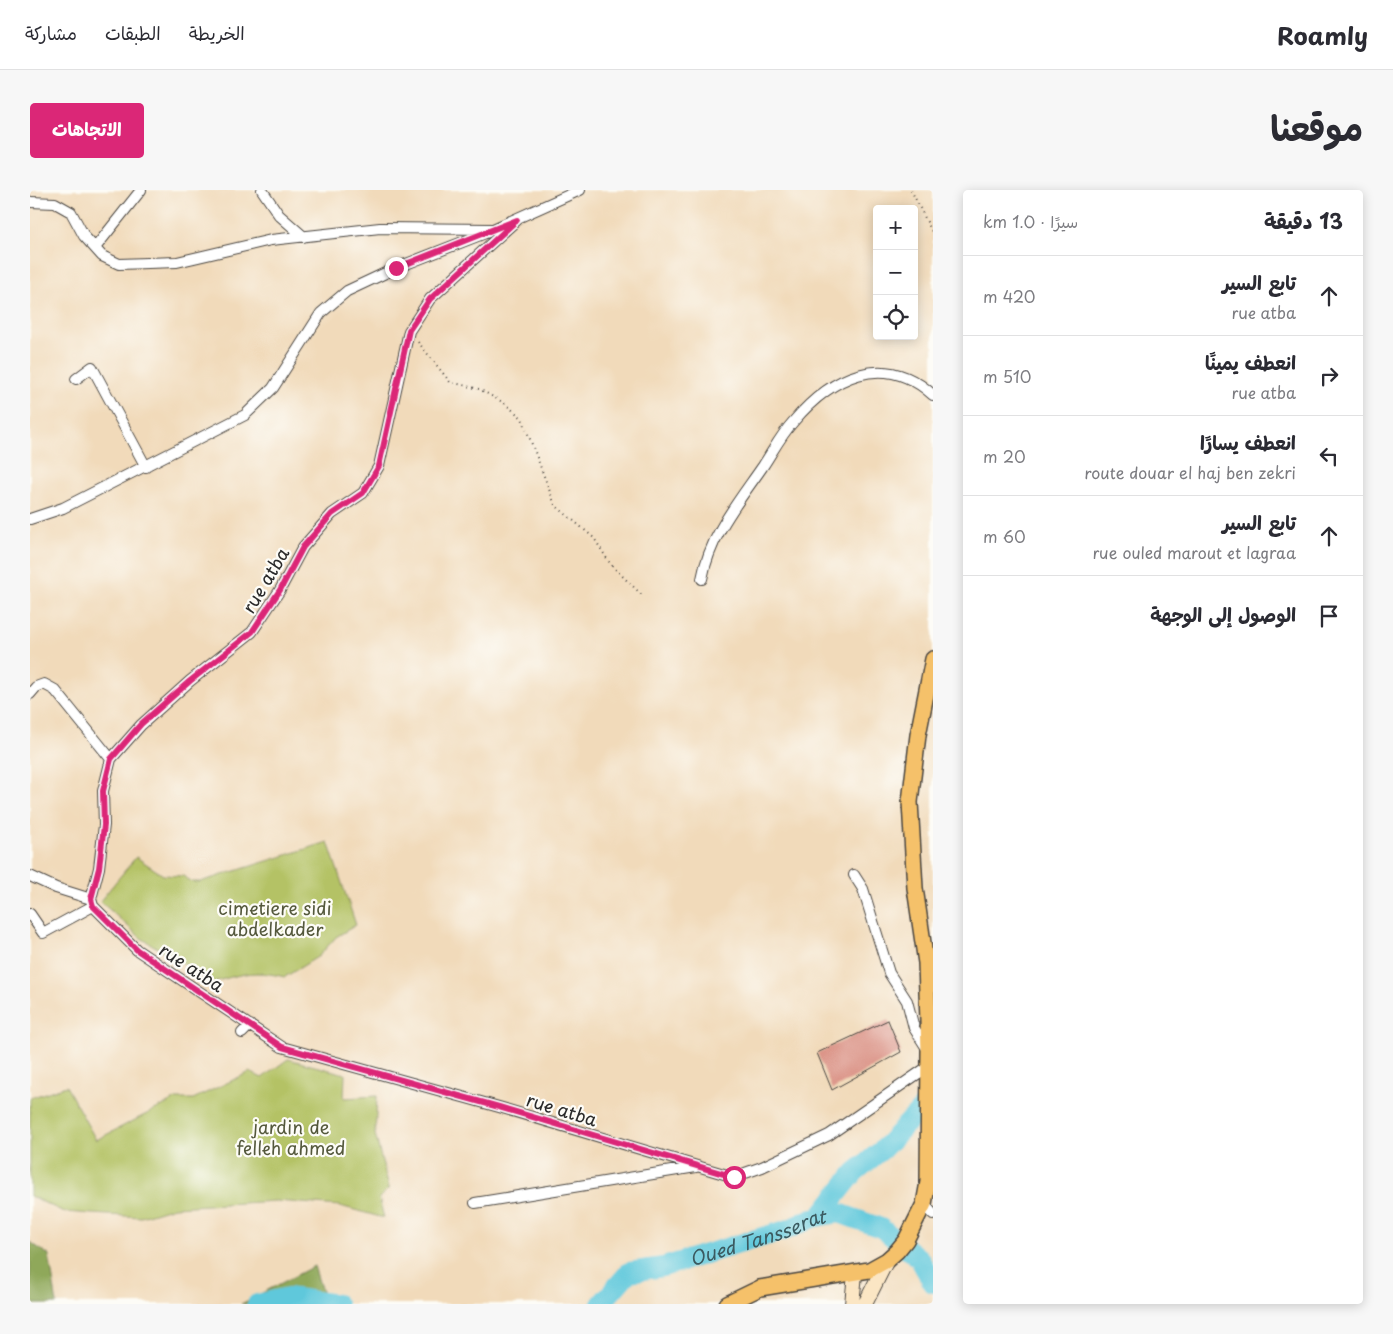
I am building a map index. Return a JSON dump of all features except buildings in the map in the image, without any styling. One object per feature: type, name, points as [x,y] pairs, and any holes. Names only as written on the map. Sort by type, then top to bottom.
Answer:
[{"type":"main road","points":[[727,1304],[760,1288],[855,1274],[869,1270],[897,1250],[929,1198],[930,1115],[926,962],[915,888],[910,802],[918,735],[933,658]]},
{"type":"street","points":[[95,248],[141,190]]},
{"type":"street","points":[[262,190],[279,215],[304,236]]},
{"type":"street","points":[[30,519],[63,508],[245,415],[273,388],[321,313],[347,290],[396,268],[517,220],[580,190]]},
{"type":"street","points":[[30,202],[55,203],[71,212],[84,236],[102,256],[119,264],[177,262],[272,240],[380,228],[493,230]]},
{"type":"street","name":"rue atba","points":[[517,220],[430,299],[409,330],[379,466],[363,493],[332,514],[303,547],[280,590],[252,632],[190,681],[141,724],[111,759],[103,791],[104,825],[99,868],[92,903],[137,950],[282,1047],[499,1107],[734,1177],[762,1167],[829,1135],[929,1066]]},
{"type":"street","points":[[76,379],[92,367],[146,467]]},
{"type":"street","points":[[702,579],[714,542],[730,512],[781,437],[822,393],[847,378],[876,371],[906,377],[933,395]]},
{"type":"street","points":[[30,694],[36,687],[44,684],[55,690],[111,759]]},
{"type":"street","points":[[854,875],[863,889],[889,974],[907,1001],[914,1028],[929,1050]]},
{"type":"street","points":[[30,876],[92,903]]},
{"type":"street","points":[[30,914],[43,933],[92,903]]},
{"type":"street","points":[[242,1033],[250,1025]]},
{"type":"street","points":[[475,1203],[699,1167]]},
{"type":"street","points":[[865,1304],[897,1250]]},
{"type":"street","points":[[852,1304],[855,1274]]},
{"type":"path","points":[[911,190],[933,234]]},
{"type":"path","points":[[409,330],[450,382],[479,389],[504,403],[522,418],[555,505],[594,538],[610,565],[643,596]]},
{"type":"green space","name":"cimetiere sidi abdelkader","points":[[328,842],[356,925],[336,937],[319,956],[285,977],[257,973],[234,976],[214,982],[141,938],[100,901],[136,857],[163,875],[183,876],[192,882],[200,882]]},
{"type":"green space","name":"jardin de felleh ahmed","points":[[288,1059],[345,1074],[344,1098],[377,1096],[375,1134],[389,1188],[379,1198],[384,1218],[340,1206],[276,1201],[174,1207],[141,1217],[92,1214],[64,1212],[30,1196],[30,1098],[66,1086],[96,1140],[176,1099],[193,1099],[250,1072],[262,1078]]},
{"type":"green space","points":[[30,1242],[49,1255],[57,1304],[30,1304]]},
{"type":"green space","points":[[314,1266],[326,1304],[241,1304]]},
{"type":"waterway","points":[[820,1216],[855,1172],[883,1149],[933,1096]]},
{"type":"waterway","name":"Oued Tansserat","points":[[601,1304],[629,1272],[663,1267],[789,1229],[812,1218],[839,1213],[881,1228],[919,1258],[933,1283]]},
{"type":"waterway","name":"Oued Tansserat","points":[[257,1304],[288,1297],[337,1304]]},
{"type":"route","points":[[396,268],[517,220],[430,299],[409,330],[386,425],[379,466],[363,493],[332,514],[303,547],[280,590],[252,632],[190,681],[141,724],[111,759],[103,791],[104,825],[99,868],[91,899],[93,906],[137,950],[282,1047],[499,1107],[734,1177]]}]
